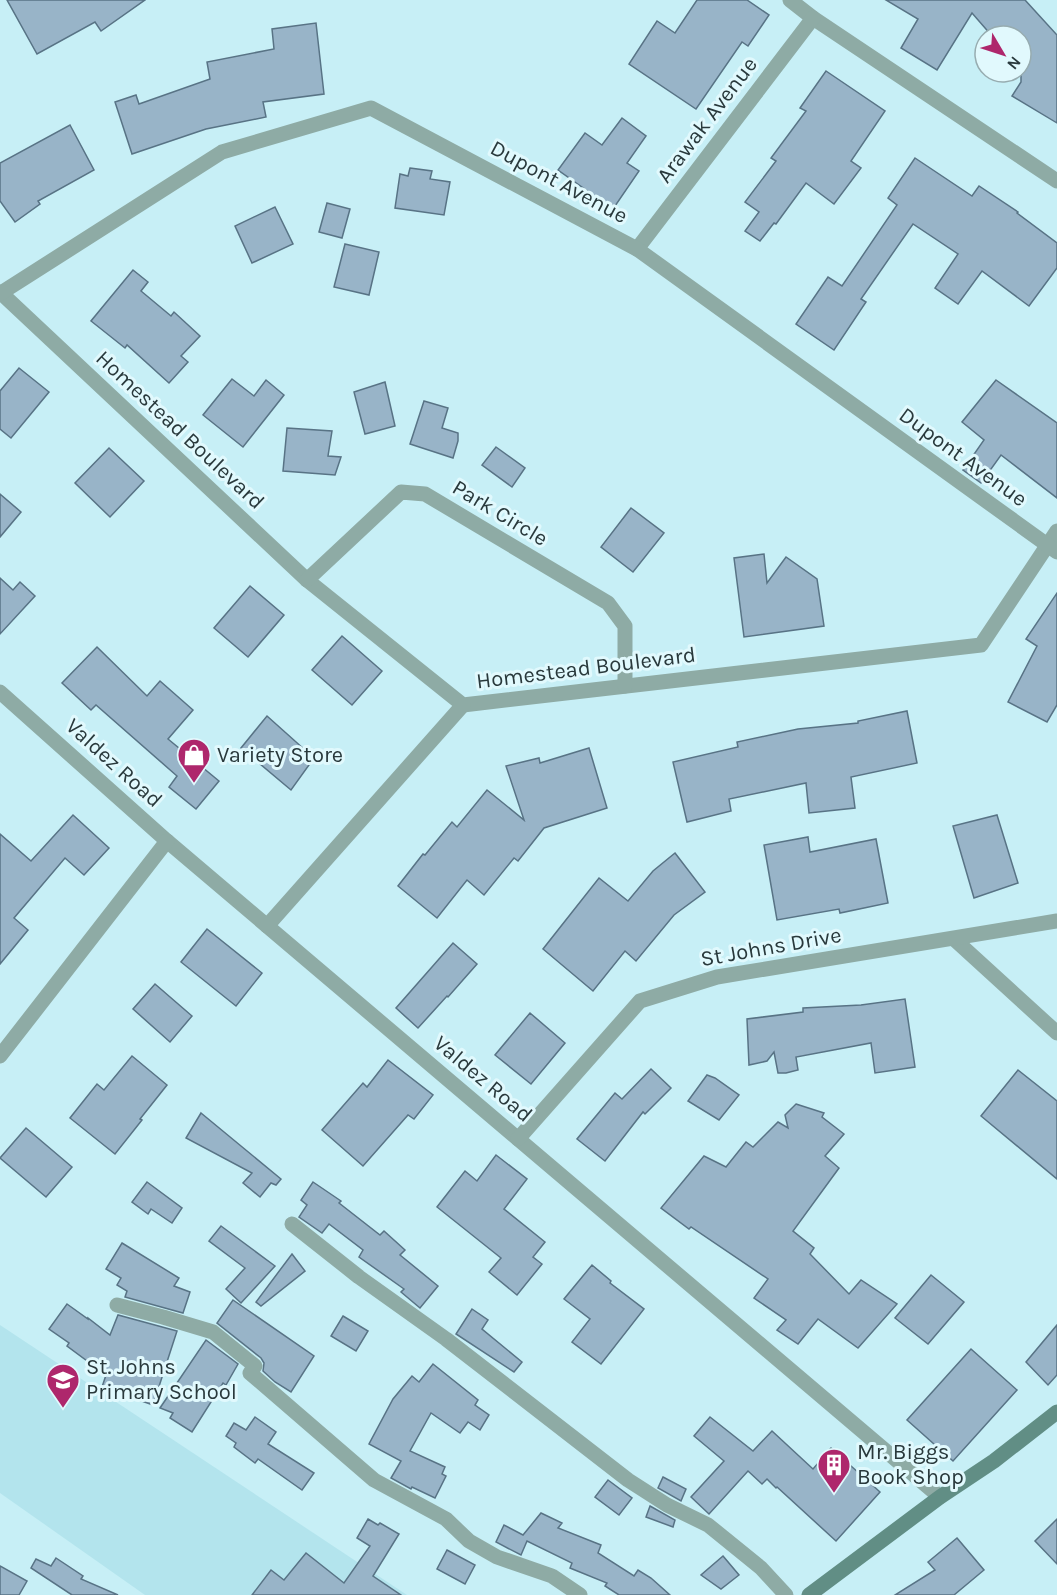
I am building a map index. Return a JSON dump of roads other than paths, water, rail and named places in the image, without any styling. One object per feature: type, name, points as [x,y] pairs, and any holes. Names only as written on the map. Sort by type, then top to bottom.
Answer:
[{"type":"main road","points":[[809,1595],[940,1497],[994,1461],[1057,1412]]},
{"type":"street","points":[[790,0],[813,18],[1057,181]]},
{"type":"street","name":"Arawak Avenue","points":[[637,249],[813,18]]},
{"type":"street","name":"Dupont Avenue","points":[[0,292],[222,152],[371,108],[637,249],[1052,549]]},
{"type":"street","name":"Homestead Boulevard","points":[[0,292],[307,580],[463,705],[981,645],[1052,549],[1057,531]]},
{"type":"street","name":"Park Circle","points":[[307,580],[401,492],[424,494],[608,603],[625,626],[625,686]]},
{"type":"street","name":"Valdez Road","points":[[0,692],[167,841],[940,1497]]},
{"type":"street","points":[[267,926],[463,705]]},
{"type":"street","points":[[0,1056],[167,841]]},
{"type":"street","name":"St Johns Drive","points":[[518,1139],[640,1001],[717,977],[1057,921]]},
{"type":"street","points":[[954,939],[1057,1033]]},
{"type":"street","points":[[292,1224],[359,1278],[446,1339],[627,1480],[667,1505],[708,1526],[760,1569],[786,1595]]},
{"type":"street","points":[[117,1305],[213,1332],[255,1366],[250,1373],[374,1480],[446,1519],[469,1541],[497,1557],[552,1576],[580,1595]]},
{"type":"place","name":"Variety Store","points":[[194,784]]},
{"type":"place","name":"St. Johns Primary School","points":[[63,1409]]},
{"type":"place","name":"Mr. Biggs Book Shop","points":[[834,1494]]}]
